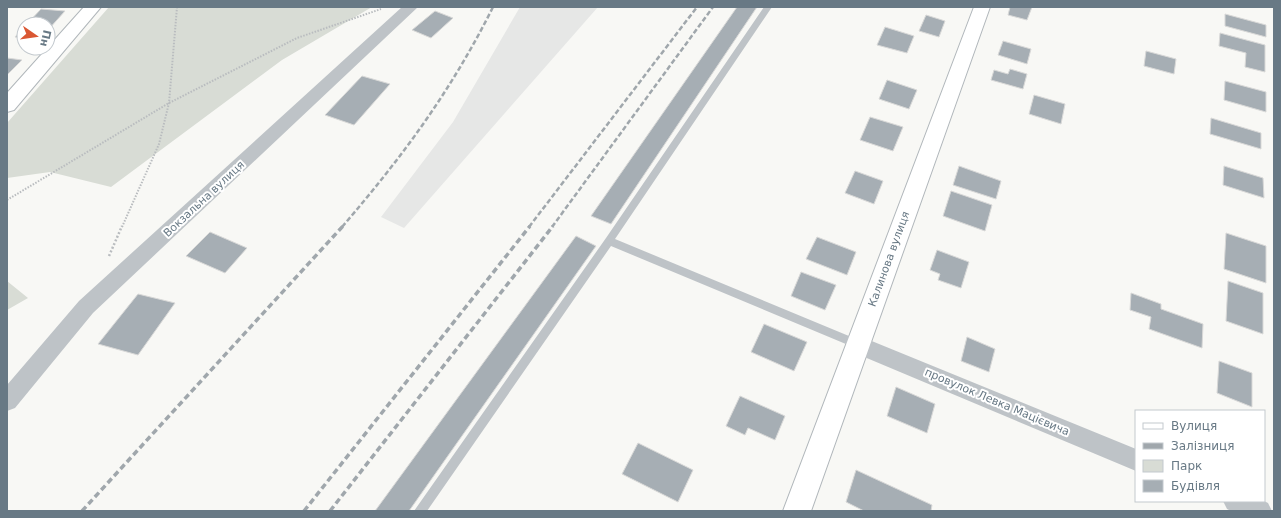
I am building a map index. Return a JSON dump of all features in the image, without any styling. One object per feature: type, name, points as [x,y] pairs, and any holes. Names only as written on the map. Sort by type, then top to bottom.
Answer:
[{"type":"street","points":[[7,105],[93,7]]},
{"type":"street","name":"Вокзальна вулиця","points":[[7,401],[86,307],[412,7]]},
{"type":"street","name":"Калинова вулиця","points":[[797,511],[857,344],[982,7]]},
{"type":"street","name":"провулок Левка Мацієвича","points":[[857,344],[1135,460]]},
{"type":"street","points":[[1238,502],[1260,511]]},
{"type":"lane","points":[[420,511],[609,241],[768,7]]},
{"type":"lane","points":[[609,241],[857,344]]},
{"type":"path","points":[[108,258],[159,144],[169,103],[177,7]]},
{"type":"path","points":[[7,200],[169,103],[297,38],[386,7]]},
{"type":"shaded area","points":[[520,7],[598,7],[404,228],[381,217],[453,122]]},
{"type":"green space","points":[[109,7],[372,7],[282,60],[111,187],[50,172],[7,178],[7,123]]},
{"type":"green space","points":[[7,281],[28,298],[7,310]]},
{"type":"building","points":[[737,7],[757,7],[611,224],[591,216]]},
{"type":"building","points":[[1010,7],[1032,7],[1027,20],[1008,15]]},
{"type":"building","points":[[41,9],[65,11],[56,21],[56,16],[34,16]]},
{"type":"building","points":[[435,11],[453,18],[431,38],[412,30]]},
{"type":"building","points":[[1225,14],[1266,25],[1266,37],[1225,26]]},
{"type":"building","points":[[926,15],[945,21],[939,37],[919,31]]},
{"type":"building","points":[[885,27],[914,36],[907,53],[877,45]]},
{"type":"building","points":[[1220,33],[1265,45],[1265,72],[1245,67],[1246,53],[1219,46]]},
{"type":"building","points":[[1003,41],[1031,49],[1027,64],[998,55]]},
{"type":"building","points":[[1146,51],[1176,59],[1174,74],[1144,66]]},
{"type":"building","points":[[7,58],[22,60],[7,75]]},
{"type":"building","points":[[1010,69],[1027,74],[1023,89],[991,80],[994,70],[1008,74]]},
{"type":"building","points":[[362,76],[390,84],[354,125],[325,115]]},
{"type":"building","points":[[887,80],[917,90],[909,109],[879,99]]},
{"type":"building","points":[[1225,81],[1266,92],[1266,112],[1224,100]]},
{"type":"building","points":[[1034,95],[1065,104],[1061,124],[1029,114]]},
{"type":"building","points":[[870,117],[903,127],[893,151],[860,140]]},
{"type":"building","points":[[1211,118],[1261,133],[1261,149],[1210,134]]},
{"type":"building","points":[[959,166],[1001,181],[996,199],[953,185]]},
{"type":"building","points":[[1224,166],[1263,178],[1264,198],[1223,185]]},
{"type":"building","points":[[855,171],[883,181],[874,204],[845,193]]},
{"type":"building","points":[[951,191],[992,205],[985,231],[943,216]]},
{"type":"building","points":[[210,232],[247,248],[225,273],[186,256]]},
{"type":"building","points":[[1226,233],[1266,246],[1266,283],[1224,269]]},
{"type":"building","points":[[576,236],[596,246],[409,511],[375,511]]},
{"type":"building","points":[[817,237],[856,252],[847,275],[806,259]]},
{"type":"building","points":[[937,250],[969,262],[961,288],[938,280],[940,274],[930,270]]},
{"type":"building","points":[[801,272],[836,285],[825,310],[791,296]]},
{"type":"building","points":[[1228,281],[1263,293],[1263,334],[1226,321]]},
{"type":"building","points":[[1131,293],[1161,304],[1161,309],[1203,324],[1202,348],[1149,329],[1151,317],[1130,310]]},
{"type":"building","points":[[138,294],[175,303],[138,355],[98,344]]},
{"type":"building","points":[[764,324],[807,342],[794,371],[751,352]]},
{"type":"building","points":[[967,337],[995,349],[989,372],[961,361]]},
{"type":"building","points":[[1219,361],[1252,373],[1252,407],[1217,393]]},
{"type":"building","points":[[896,387],[935,404],[927,433],[887,416]]},
{"type":"building","points":[[740,396],[785,416],[775,440],[748,428],[745,435],[726,426]]},
{"type":"building","points":[[638,443],[693,470],[678,502],[622,474]]},
{"type":"building","points":[[856,470],[932,505],[931,511],[864,511],[846,502]]},
{"type":"railway","points":[[342,227],[406,148],[425,122],[460,67],[493,7]]},
{"type":"railway","points":[[529,227],[697,7]]},
{"type":"railway","points":[[552,227],[713,7]]},
{"type":"railway","points":[[82,511],[343,226]]},
{"type":"railway","points":[[304,511],[530,226]]},
{"type":"railway","points":[[330,511],[553,226]]}]
